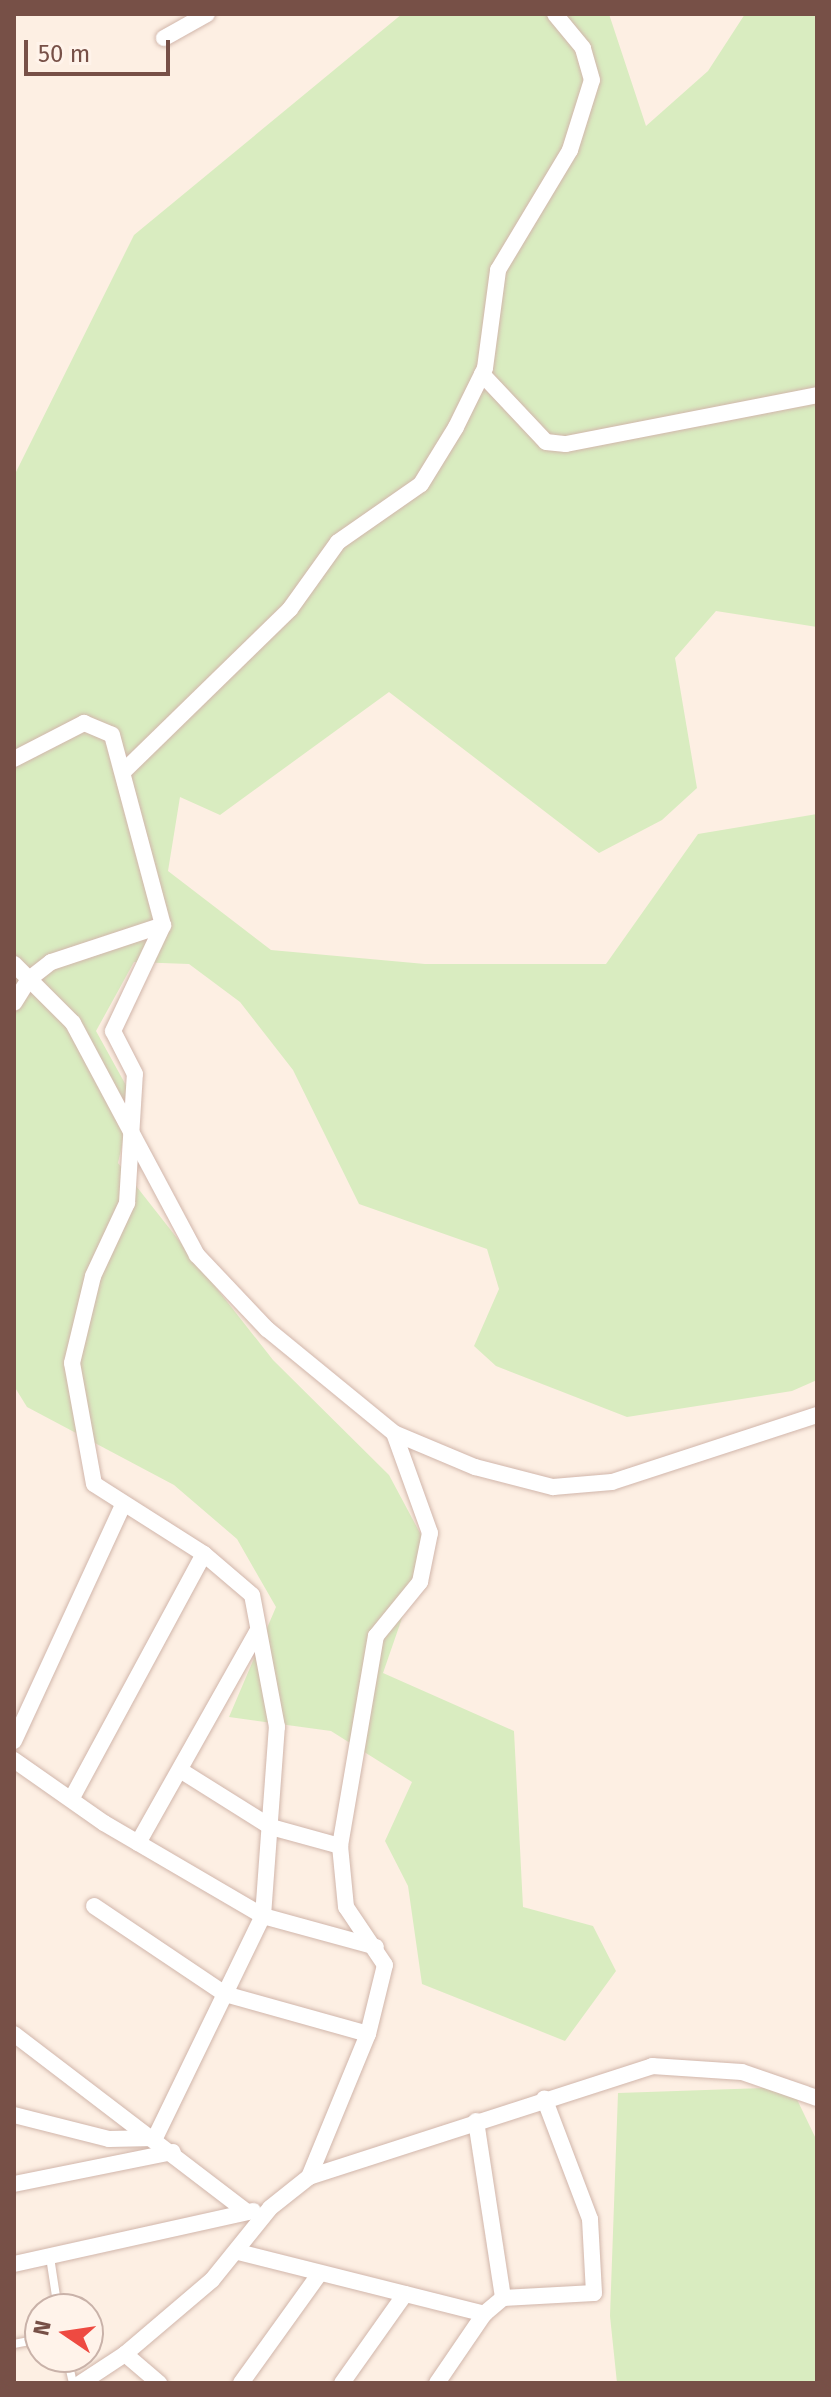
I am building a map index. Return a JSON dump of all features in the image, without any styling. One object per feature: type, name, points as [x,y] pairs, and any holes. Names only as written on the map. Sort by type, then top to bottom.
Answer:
[{"type":"street","points":[[164,38],[207,14]]},
{"type":"street","points":[[123,772],[290,609],[338,542],[421,484],[482,374],[498,270],[570,150],[592,80],[583,48],[555,14]]},
{"type":"street","points":[[482,374],[546,442],[566,444],[817,395]]},
{"type":"street","points":[[14,759],[84,723],[112,735],[163,925],[113,1031],[135,1074],[127,1203],[93,1276],[72,1363],[94,1484],[204,1554],[252,1595],[277,1727],[263,1916],[155,2138]]},
{"type":"street","points":[[14,1003],[29,979],[51,962],[163,925]]},
{"type":"street","points":[[14,964],[73,1023],[197,1255],[267,1329],[394,1433],[475,1467],[553,1487],[612,1482],[817,1415]]},
{"type":"street","points":[[309,2177],[368,2034],[385,1965],[376,1947],[346,1907],[340,1846],[376,1636],[420,1582],[430,1533],[394,1433]]},
{"type":"street","points":[[14,1741],[123,1505]]},
{"type":"street","points":[[73,1796],[204,1554]]},
{"type":"street","points":[[138,1843],[258,1630]]},
{"type":"street","points":[[14,1760],[73,1796],[138,1843],[263,1916],[376,1947]]},
{"type":"street","points":[[180,1770],[271,1827],[340,1846]]},
{"type":"street","points":[[94,1906],[225,1994],[368,2034]]},
{"type":"street","points":[[14,2034],[155,2138],[247,2212]]},
{"type":"street","points":[[81,2383],[125,2354],[238,2252],[270,2208],[309,2177],[544,2098],[652,2066],[705,2065],[817,2098]]},
{"type":"street","points":[[437,2383],[484,2314],[503,2298],[594,2293],[590,2219],[544,2098]]},
{"type":"street","points":[[16,2114],[109,2139],[155,2138]]},
{"type":"street","points":[[476,2121],[503,2298]]},
{"type":"street","points":[[14,2184],[173,2152]]},
{"type":"street","points":[[14,2264],[270,2208]]},
{"type":"street","points":[[238,2252],[484,2314]]},
{"type":"street","points":[[241,2383],[320,2273]]},
{"type":"street","points":[[342,2383],[405,2294]]},
{"type":"street","points":[[125,2354],[156,2382]]},
{"type":"lane","points":[[50,2257],[56,2293]]},
{"type":"green space","points":[[402,14],[609,14],[646,126],[708,71],[745,14],[817,14],[817,627],[716,611],[675,658],[697,788],[662,820],[599,853],[389,692],[220,815],[180,797],[168,871],[271,950],[425,964],[606,964],[698,834],[817,814],[817,1380],[792,1391],[627,1417],[496,1366],[474,1346],[499,1289],[487,1249],[359,1204],[293,1070],[240,1002],[189,964],[134,962],[96,1031],[133,1098],[118,1163],[273,1360],[389,1475],[427,1546],[383,1673],[514,1731],[523,1907],[593,1926],[616,1971],[565,2041],[422,1984],[408,1886],[385,1841],[412,1782],[331,1731],[229,1717],[276,1607],[237,1539],[174,1485],[27,1407],[14,1386],[14,476],[134,235]]},
{"type":"green space","points":[[791,2087],[817,2141],[817,2383],[617,2383],[610,2316],[618,2093]]}]
